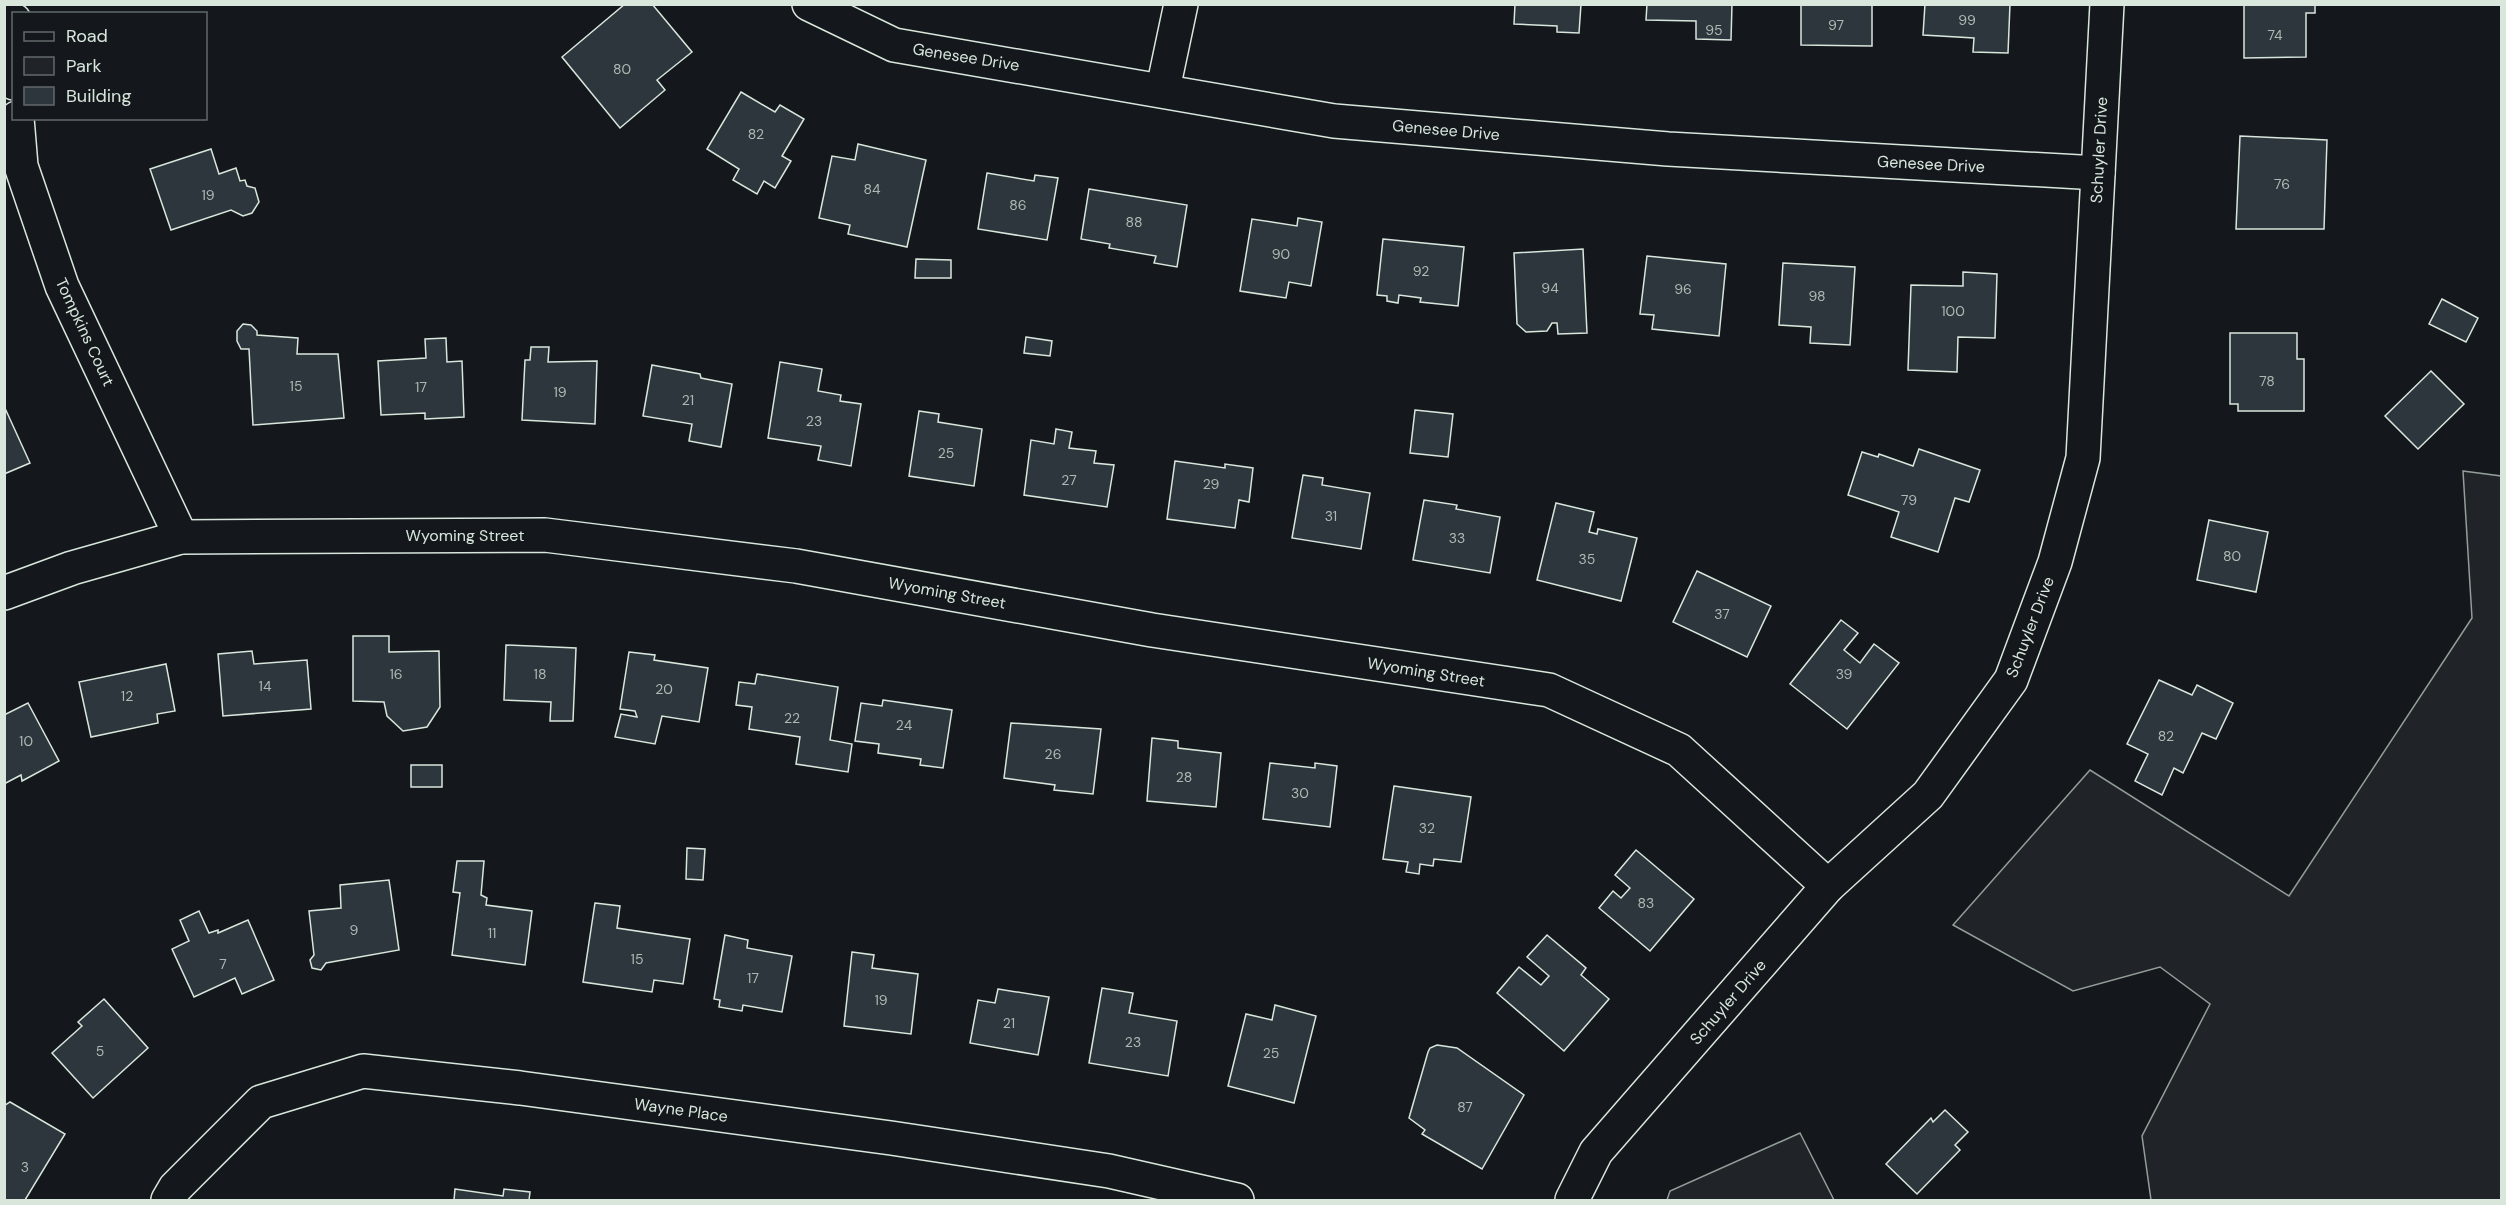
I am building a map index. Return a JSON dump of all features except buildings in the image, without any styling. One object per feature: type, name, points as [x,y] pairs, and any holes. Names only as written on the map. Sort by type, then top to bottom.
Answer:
[{"type":"street","name":"Genesee Drive","points":[[809,4],[894,45],[1163,89],[1334,121],[1668,149],[2098,173]]},
{"type":"street","points":[[1163,89],[1181,4]]},
{"type":"street","name":"Schuyler Drive","points":[[1572,1200],[1596,1152],[1828,886],[1928,795],[2011,680],[2055,562],[2083,458],[2107,4]]},
{"type":"street","points":[[12,41],[12,62]]},
{"type":"street","name":"Tompkins Court","points":[[16,120],[21,166],[62,286],[181,537]]},
{"type":"street","name":"Wyoming Street","points":[[4,593],[72,568],[181,537],[545,535],[796,566],[1152,630],[1549,690],[1679,750],[1828,886]]},
{"type":"street","name":"Wayne Place","points":[[168,1200],[175,1188],[261,1101],[363,1071],[520,1088],[891,1138],[1109,1171],[1237,1200]]},
{"type":"green space","points":[[2463,471],[2501,476],[2501,1200],[2151,1200],[2142,1136],[2210,1004],[2160,967],[2073,991],[1953,925],[2090,770],[2289,896],[2472,618]]},
{"type":"green space","points":[[1800,1133],[1834,1200],[1667,1200],[1670,1191]]}]
